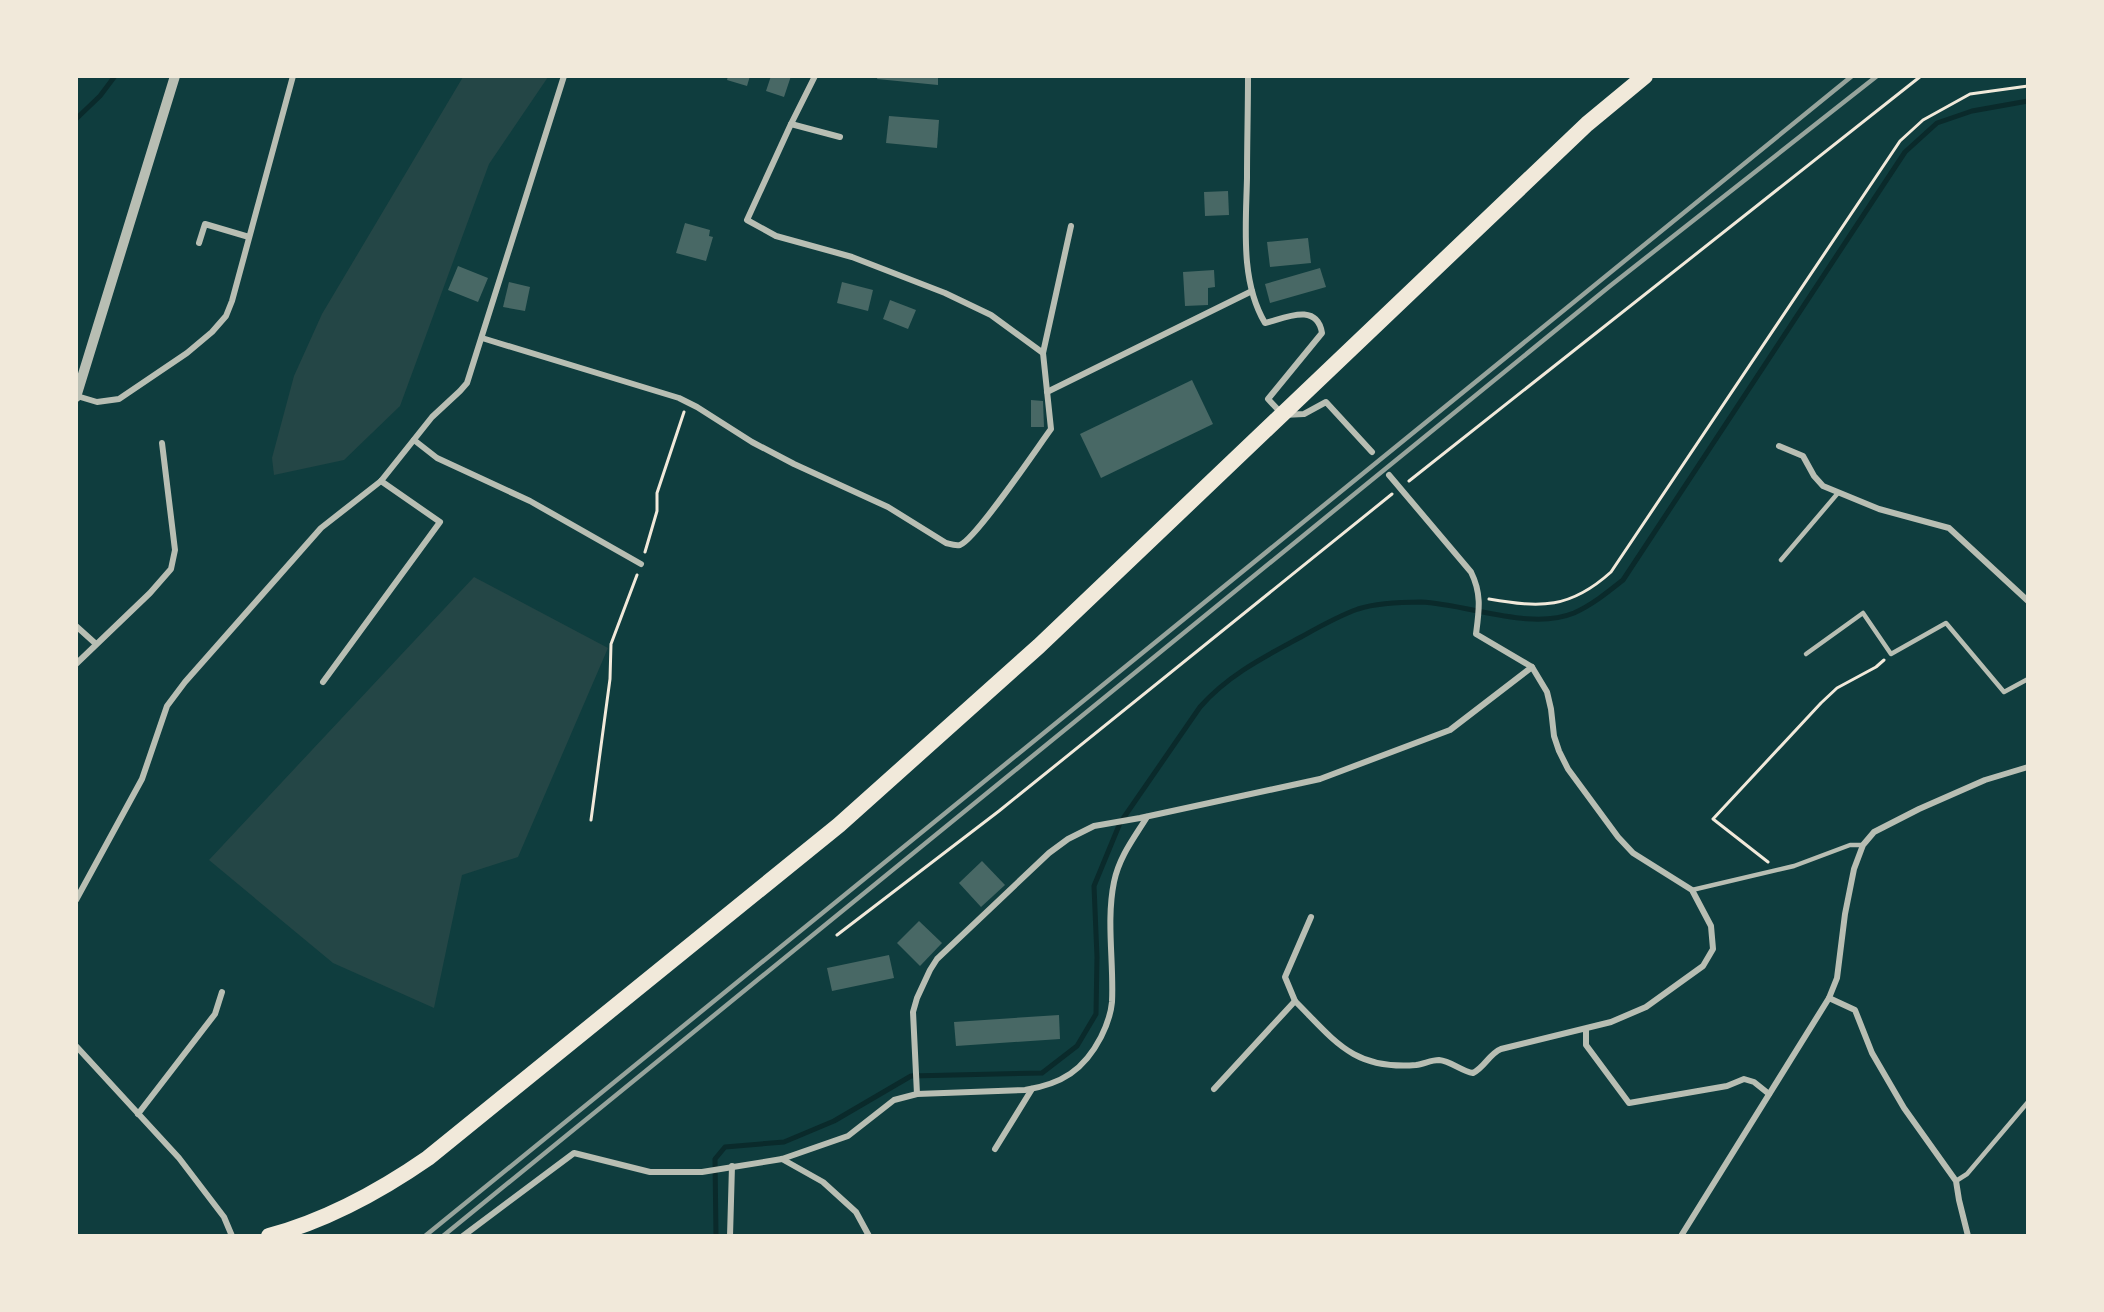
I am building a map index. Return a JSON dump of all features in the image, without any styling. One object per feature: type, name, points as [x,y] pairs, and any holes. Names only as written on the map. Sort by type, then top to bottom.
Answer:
[{"type":"highway","points":[[269,1236],[340,1211],[386,1187],[428,1158],[839,825],[1039,646],[1570,139],[1645,76]]},
{"type":"street","points":[[175,76],[77,397],[97,402],[119,399],[187,353],[212,332],[226,316],[293,76]]},
{"type":"street","points":[[76,900],[142,778],[167,706],[185,682],[321,528],[381,481],[432,417],[460,392],[466,383],[564,76]]},
{"type":"street","points":[[815,76],[747,220],[776,236],[852,257],[945,293],[991,315],[1043,353]]},
{"type":"street","points":[[1248,76],[1245,240],[1252,291],[1265,323],[1305,314],[1315,318],[1320,324],[1322,333],[1317,342],[1268,399],[1283,415],[1304,414],[1326,402],[1372,452]]},
{"type":"street","points":[[791,124],[840,137]]},
{"type":"street","points":[[199,243],[205,224],[249,237]]},
{"type":"street","points":[[482,338],[687,402],[752,442],[888,507],[952,545],[959,545],[987,517],[1051,429],[1043,353],[1071,226]]},
{"type":"street","points":[[1047,392],[1252,291]]},
{"type":"street","points":[[414,440],[437,458],[530,501],[641,564]]},
{"type":"street","points":[[76,664],[150,593],[171,569],[175,550],[162,443]]},
{"type":"street","points":[[1779,446],[1803,456],[1814,476],[1823,486],[1879,509],[1948,528],[2028,601]]},
{"type":"street","points":[[1311,917],[1285,977],[1295,1001],[1339,1045],[1355,1057],[1372,1062],[1418,1065],[1440,1060],[1464,1072],[1473,1073],[1484,1065],[1492,1054],[1501,1049],[1611,1022],[1646,1007],[1703,966],[1713,949],[1711,926],[1692,890],[1634,853],[1618,837],[1594,806],[1559,752],[1547,692],[1532,668],[1476,634],[1479,597],[1478,586],[1471,572],[1389,475]]},
{"type":"street","points":[[323,682],[441,522],[381,481]]},
{"type":"street","points":[[76,626],[96,644]]},
{"type":"street","points":[[917,1091],[913,1011],[921,987],[937,959],[1049,853],[1068,838],[1094,826],[1144,818],[1320,779],[1450,729],[1532,668]]},
{"type":"street","points":[[1681,1236],[1829,998],[1837,978],[1851,879],[1863,845],[1874,832],[1919,809],[1985,780],[2028,767]]},
{"type":"street","points":[[463,1236],[574,1153],[650,1172],[702,1172],[782,1159],[849,1136],[894,1100],[917,1091],[1032,1089],[1060,1080],[1077,1070],[1093,1053],[1112,1005],[1113,884],[1121,857],[1144,818]]},
{"type":"street","points":[[138,1114],[215,1014],[222,992]]},
{"type":"street","points":[[1829,998],[1855,1010],[1872,1053],[1904,1108],[1956,1181],[1968,1236]]},
{"type":"street","points":[[1214,1089],[1295,1001]]},
{"type":"street","points":[[1586,1029],[1586,1045],[1629,1103],[1727,1086],[1744,1079],[1754,1082],[1769,1094]]},
{"type":"street","points":[[76,1046],[185,1167],[224,1217],[232,1236]]},
{"type":"street","points":[[995,1149],[1032,1089]]},
{"type":"street","points":[[782,1159],[823,1182],[856,1212],[869,1236]]},
{"type":"street","points":[[729,1167],[730,1236]]},
{"type":"lane","points":[[1781,560],[1838,493]]},
{"type":"lane","points":[[1806,654],[1863,613],[1891,654],[1946,623],[2004,692],[2028,679]]},
{"type":"lane","points":[[1692,890],[1794,866],[1850,845],[1863,845]]},
{"type":"lane","points":[[1956,1181],[1967,1174],[2028,1102]]},
{"type":"path","points":[[837,934],[999,811],[1400,488],[1921,76]]},
{"type":"path","points":[[1479,597],[1522,605],[1557,603],[1581,594],[1611,572],[1900,141],[1923,120],[1970,94],[2028,86]]},
{"type":"path","points":[[591,819],[610,679],[611,644],[655,520],[657,494],[687,402]]},
{"type":"path","points":[[1773,871],[1772,865],[1713,819],[1837,688],[1876,667],[1891,654]]},
{"type":"shaded area","points":[[463,77],[548,77],[489,164],[400,406],[344,460],[274,475],[272,458],[294,376],[322,314]]},
{"type":"shaded area","points":[[474,577],[608,648],[518,857],[462,875],[434,1008],[333,963],[209,860]]},
{"type":"building","points":[[728,76],[750,76],[747,86],[727,80]]},
{"type":"building","points":[[771,76],[791,76],[784,97],[766,91]]},
{"type":"building","points":[[878,76],[938,76],[938,85],[877,79]]},
{"type":"building","points":[[889,116],[939,120],[937,148],[886,143]]},
{"type":"building","points":[[1228,191],[1229,215],[1205,216],[1204,192]]},
{"type":"building","points":[[685,223],[710,230],[709,236],[713,237],[706,261],[676,253]]},
{"type":"building","points":[[1308,238],[1311,263],[1270,267],[1267,242]]},
{"type":"building","points":[[458,266],[488,278],[478,302],[448,290]]},
{"type":"building","points":[[1320,268],[1326,287],[1270,303],[1265,284]]},
{"type":"building","points":[[1214,270],[1215,287],[1208,288],[1208,305],[1185,306],[1183,272]]},
{"type":"building","points":[[509,282],[530,287],[525,311],[503,307]]},
{"type":"building","points":[[842,282],[873,290],[868,311],[837,303]]},
{"type":"building","points":[[890,300],[916,310],[908,329],[883,319]]},
{"type":"building","points":[[1192,380],[1213,424],[1101,478],[1080,434]]},
{"type":"building","points":[[1031,400],[1043,401],[1044,427],[1031,427]]},
{"type":"building","points":[[982,861],[1005,885],[981,907],[959,883]]},
{"type":"building","points":[[919,921],[942,943],[920,966],[897,943]]},
{"type":"building","points":[[889,955],[894,978],[832,991],[827,968]]},
{"type":"building","points":[[1059,1015],[1060,1039],[956,1046],[954,1022]]},
{"type":"waterway","points":[[76,119],[100,96],[115,76]]},
{"type":"waterway","points":[[716,1236],[715,1159],[725,1147],[784,1142],[834,1121],[911,1076],[1042,1073],[1077,1046],[1096,1014],[1097,957],[1094,886],[1120,823],[1200,707],[1222,685],[1260,660],[1322,626],[1365,607],[1389,603],[1421,602],[1519,618],[1557,618],[1587,606],[1623,580],[1905,152],[1937,123],[1972,111],[2028,101]]},
{"type":"railway","points":[[425,1236],[1852,76]]},
{"type":"railway","points":[[443,1236],[1610,286],[1877,76]]}]
